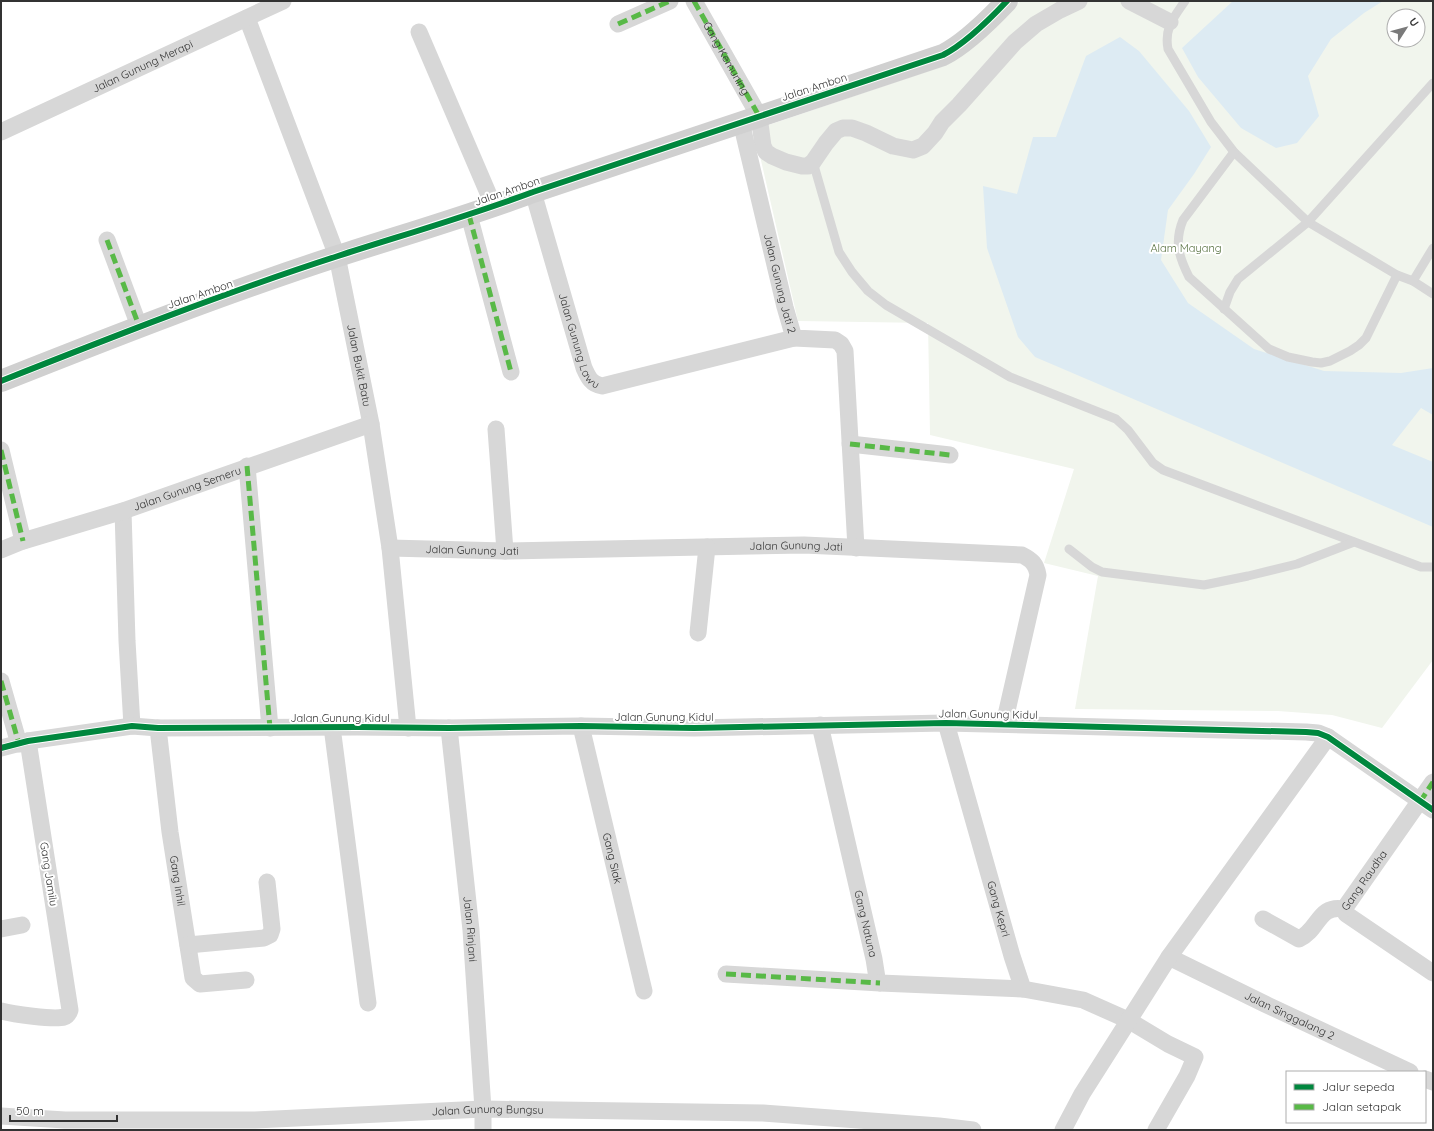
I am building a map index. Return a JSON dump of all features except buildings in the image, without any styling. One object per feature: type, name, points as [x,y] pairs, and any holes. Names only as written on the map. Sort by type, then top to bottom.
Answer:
[{"type":"street","name":"Jalan Gunung Merapi","points":[[1,132],[284,1]]},
{"type":"street","points":[[618,24],[670,1]]},
{"type":"street","name":"Gang Kemuning","points":[[694,1],[750,119]]},
{"type":"street","name":"Jalan Ambon","points":[[1,381],[139,326],[337,256],[494,207],[533,192],[919,63],[952,50],[1007,1]]},
{"type":"street","points":[[750,119],[766,152],[772,156],[802,166],[808,166],[813,162],[826,143],[836,132],[843,128],[852,128],[893,146],[912,150],[923,146],[935,133],[942,122],[1015,42],[1036,24],[1079,1]]},
{"type":"street","points":[[1129,1],[1170,22]]},
{"type":"street","name":"Jalan Bukit Batu","points":[[247,18],[337,256],[371,424],[390,548],[408,728]]},
{"type":"street","points":[[419,32],[494,207]]},
{"type":"street","name":"Jalan Gunung Jati 2","points":[[750,119],[783,300],[794,338],[835,340],[841,344],[845,351],[856,548]]},
{"type":"street","name":"Jalan Gunung Lawu","points":[[533,192],[584,368],[588,377],[597,385],[602,386],[794,338]]},
{"type":"street","points":[[469,215],[511,372]]},
{"type":"street","points":[[107,240],[139,326]]},
{"type":"street","name":"Jalan Gunung Semeru","points":[[1,550],[23,541],[123,511],[371,424]]},
{"type":"street","points":[[496,430],[505,551]]},
{"type":"street","points":[[850,444],[950,454]]},
{"type":"street","points":[[1,450],[23,541]]},
{"type":"street","points":[[248,466],[270,728]]},
{"type":"street","points":[[123,511],[127,641],[132,726]]},
{"type":"street","name":"Jalan Gunung Jati","points":[[390,548],[505,551],[804,545],[1022,555],[1031,559],[1036,566],[1038,575],[1004,724]]},
{"type":"street","points":[[698,633],[707,547]]},
{"type":"street","name":"Gang Jamilu","points":[[1,681],[24,743],[70,1007],[68,1015],[63,1017],[45,1017],[1,1011]]},
{"type":"street","name":"Jalan Gunung Kidul","points":[[1,748],[132,726],[158,728],[449,728],[581,726],[694,728],[946,723],[1306,732],[1318,733],[1328,737]]},
{"type":"street","name":"Gang Kepri","points":[[946,723],[1012,956],[1023,989]]},
{"type":"street","name":"Gang Natuna","points":[[820,725],[874,959],[877,978],[880,983]]},
{"type":"street","name":"Gang Siak","points":[[581,726],[644,991]]},
{"type":"street","points":[[332,727],[368,1003]]},
{"type":"street","name":"Gang Inhil","points":[[158,728],[170,832],[193,978],[200,984],[246,980]]},
{"type":"street","name":"Jalan Rinjani","points":[[449,728],[471,930],[483,1109],[483,1130]]},
{"type":"street","points":[[1063,1130],[1082,1094],[1169,957],[1328,737],[1427,806]]},
{"type":"street","name":"Gang Raudha","points":[[1433,782],[1427,806],[1344,909],[1346,914],[1433,973]]},
{"type":"street","points":[[188,945],[256,939],[268,936],[272,932],[272,929],[267,882]]},
{"type":"street","points":[[1263,919],[1299,940],[1311,931],[1322,914],[1326,911],[1337,907],[1344,909]]},
{"type":"street","points":[[1,929],[22,925]]},
{"type":"street","name":"Jalan Singgalang 2","points":[[1169,957],[1408,1071]]},
{"type":"street","points":[[726,974],[880,983],[1023,989],[1084,1000],[1128,1020],[1168,1044],[1195,1057],[1187,1076],[1156,1130]]},
{"type":"street","name":"Jalan Gunung Bungsu","points":[[1,1116],[66,1120],[254,1120],[483,1109],[763,1113],[939,1126],[973,1130]]},
{"type":"lane","points":[[1185,1],[1170,22],[1166,41],[1168,49],[1211,122],[1234,152],[1308,222],[1398,275],[1413,281],[1433,294]]},
{"type":"lane","points":[[1224,309],[1230,292],[1238,279],[1308,222],[1433,83]]},
{"type":"lane","points":[[1234,152],[1183,220],[1178,230],[1177,244],[1181,262],[1189,277],[1269,349],[1288,357],[1321,363],[1330,361],[1350,351],[1366,338],[1398,275]]},
{"type":"lane","points":[[813,162],[839,252],[852,272],[868,291],[886,305],[1010,377],[1116,419],[1128,430],[1153,462],[1163,470],[1421,567],[1433,567]]},
{"type":"lane","points":[[1413,281],[1433,248]]},
{"type":"lane","points":[[1069,549],[1092,567],[1102,572],[1204,585],[1297,564],[1354,542]]},
{"type":"green space","name":"Alam Mayang","points":[[1020,1],[1433,1],[1433,660],[1382,728],[1332,715],[1278,711],[1075,709],[1098,576],[1044,563],[1074,469],[930,435],[928,323],[798,321],[754,130],[949,64],[985,34]]},
{"type":"shaded area","points":[[1233,1],[1383,1],[1364,13],[1331,39],[1308,76],[1319,116],[1297,143],[1276,148],[1241,128],[1198,77],[1182,48]]},
{"type":"shaded area","points":[[1120,37],[1139,51],[1189,111],[1211,147],[1168,210],[1161,260],[1188,303],[1254,349],[1324,371],[1401,373],[1433,368],[1433,415],[1421,408],[1392,445],[1433,462],[1433,527],[1035,357],[1018,337],[987,248],[983,186],[1017,194],[1033,137],[1056,137],[1086,56]]},
{"type":"marked path","points":[[618,24],[670,1]]},
{"type":"marked path","points":[[694,1],[759,116]]},
{"type":"marked path","points":[[469,215],[511,372]]},
{"type":"marked path","points":[[107,240],[139,326]]},
{"type":"marked path","points":[[850,444],[950,455]]},
{"type":"marked path","points":[[1,450],[23,541]]},
{"type":"marked path","points":[[247,466],[270,728]]},
{"type":"marked path","points":[[1,681],[19,744]]},
{"type":"marked path","points":[[1420,802],[1433,782]]},
{"type":"marked path","points":[[726,974],[880,983]]},
{"type":"cycle path","points":[[1,381],[168,316],[295,270],[485,209],[943,55],[968,38],[1007,1]]},
{"type":"cycle path","points":[[1,748],[28,741],[132,726],[158,728],[449,728],[581,726],[694,728],[946,723],[1306,732],[1318,733],[1328,737],[1433,810]]}]
